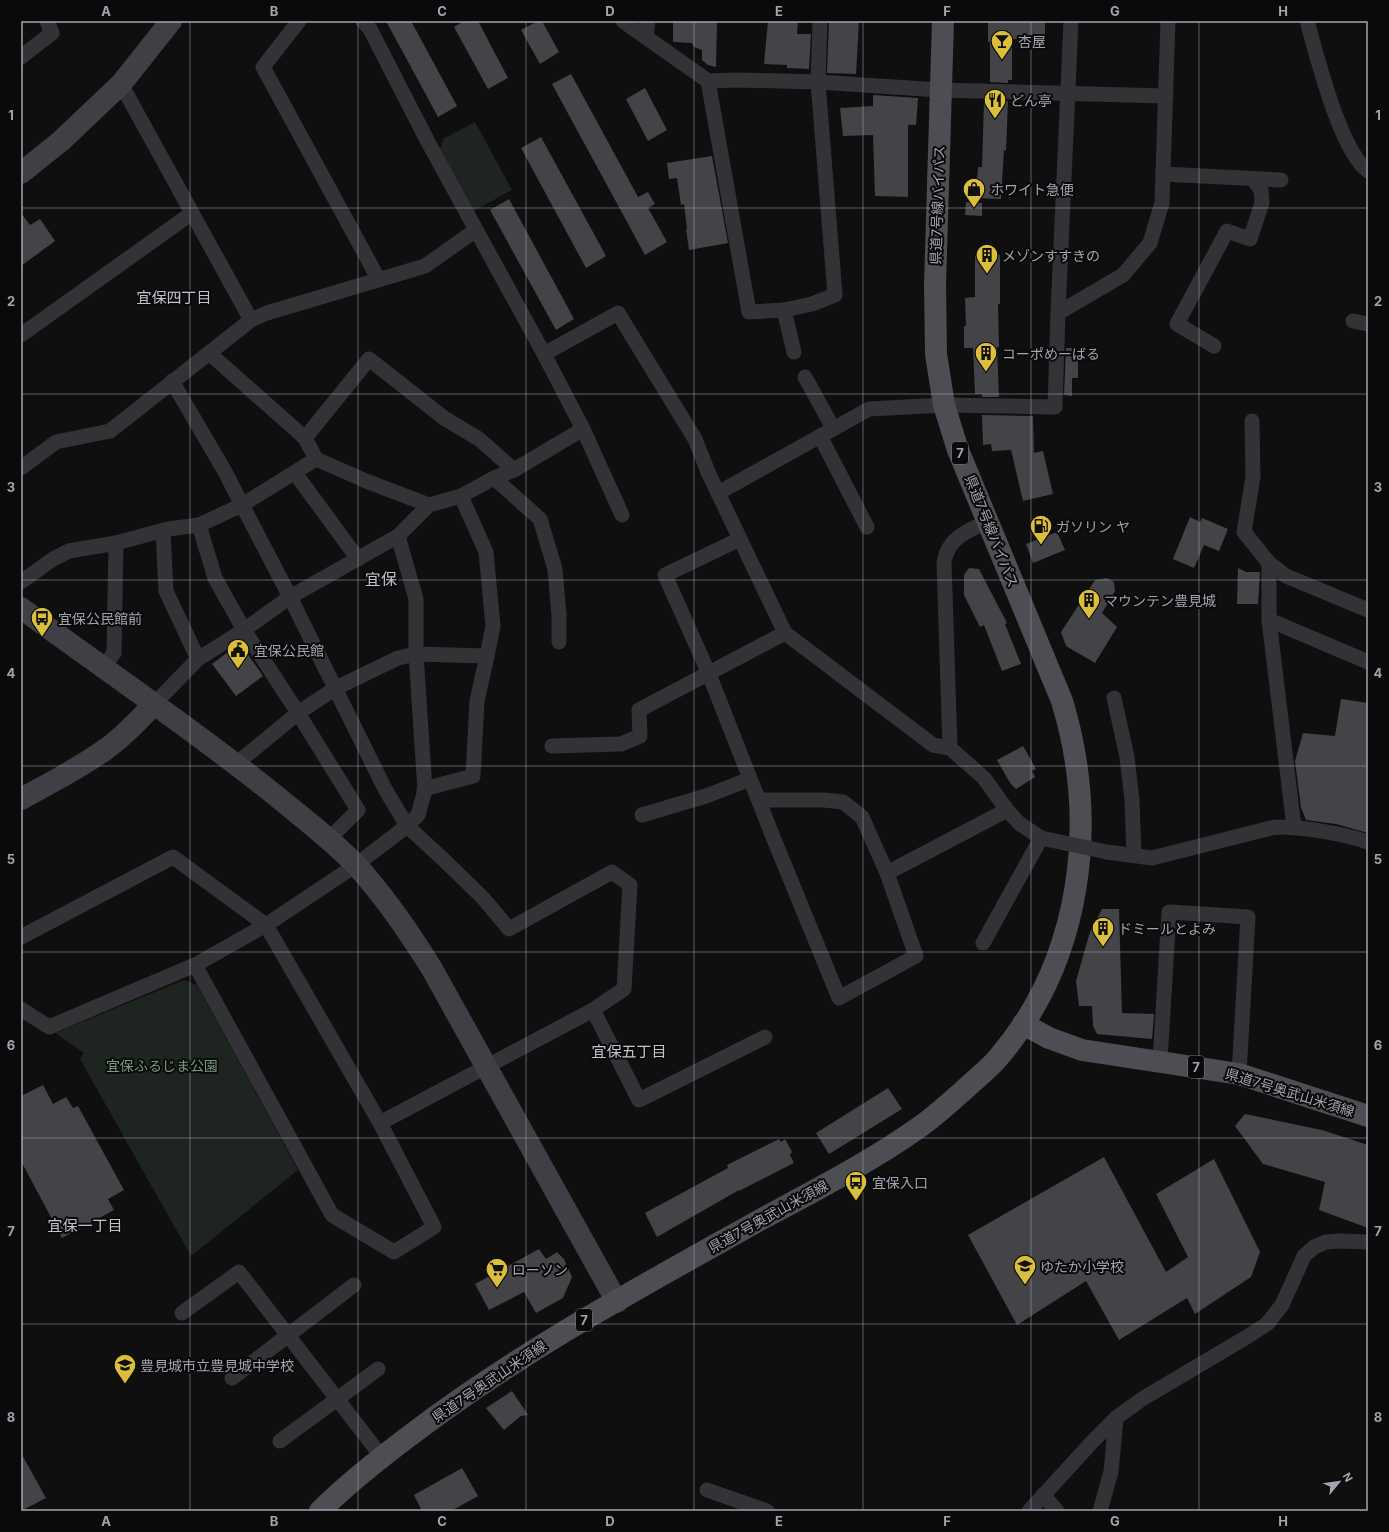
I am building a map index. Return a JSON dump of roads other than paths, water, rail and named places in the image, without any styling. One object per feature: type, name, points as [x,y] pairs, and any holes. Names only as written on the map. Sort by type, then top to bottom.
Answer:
[{"type":"main road","name":"県道7号線バイパス","points":[[943,21],[935,285],[936,346],[944,405],[958,450],[1062,701],[1070,728],[1080,791],[1079,866],[1072,913],[1048,981],[1024,1024]]},
{"type":"main road","name":"県道7号奥武山米須線","points":[[320,1511],[353,1480],[475,1388],[558,1336],[834,1179],[921,1126],[996,1061],[1024,1024],[1049,1038],[1082,1050],[1239,1074],[1368,1116]]},
{"type":"street","points":[[21,56],[52,33],[47,21]]},
{"type":"street","points":[[21,173],[62,141],[121,84],[171,21]]},
{"type":"street","points":[[300,21],[263,67],[379,280]]},
{"type":"street","points":[[363,21],[370,29],[428,142],[544,354],[583,429],[622,515]]},
{"type":"street","points":[[623,21],[708,81],[737,80],[818,82],[940,90],[1166,96]]},
{"type":"street","points":[[646,37],[648,21]]},
{"type":"street","points":[[708,81],[750,312],[784,310],[812,304],[835,295],[818,82],[820,21]]},
{"type":"street","points":[[718,493],[869,409],[944,405],[1055,407],[1071,21]]},
{"type":"street","points":[[1058,313],[1123,275],[1150,243],[1162,204],[1168,21]]},
{"type":"street","points":[[1307,21],[1329,95],[1343,135],[1362,166],[1368,171]]},
{"type":"street","points":[[121,84],[251,320]]},
{"type":"street","points":[[1163,174],[1281,180]]},
{"type":"street","points":[[1214,346],[1177,324],[1227,231],[1250,239],[1262,203],[1261,190],[1253,179]]},
{"type":"street","points":[[21,335],[192,213]]},
{"type":"street","points":[[21,468],[56,442],[110,431],[172,380],[251,320],[267,313],[425,266],[476,230]]},
{"type":"street","points":[[784,310],[794,352]]},
{"type":"street","points":[[544,354],[618,313],[695,439],[708,472],[785,633],[933,745],[950,748],[984,778],[1007,810],[1020,824],[1041,838],[1107,852],[1152,858],[1275,827],[1294,827],[1355,838],[1368,842]]},
{"type":"street","points":[[1353,321],[1368,324]]},
{"type":"street","points":[[209,353],[305,438],[316,459],[366,481],[429,505]]},
{"type":"street","points":[[305,438],[369,359],[444,418],[479,439],[514,470]]},
{"type":"street","points":[[805,377],[826,432],[867,527]]},
{"type":"street","points":[[172,380],[224,470],[336,688],[385,790],[407,826],[483,898],[509,929],[612,872],[630,884],[624,989],[593,1010],[380,1123]]},
{"type":"street","points":[[1252,421],[1252,477],[1244,532],[1269,563],[1286,576],[1368,610]]},
{"type":"street","points":[[21,799],[92,759],[121,737],[198,659],[244,630],[290,597],[398,536],[429,505],[461,496],[494,478],[514,470],[583,429]]},
{"type":"street","points":[[21,582],[53,559],[69,551],[116,543],[163,530],[199,525],[242,505],[316,459]]},
{"type":"street","points":[[295,473],[358,559]]},
{"type":"street","points":[[494,478],[540,519],[555,569],[560,615],[559,642]]},
{"type":"street","points":[[424,789],[473,776],[477,701],[493,626],[486,552],[461,496]]},
{"type":"street","points":[[950,748],[944,562],[949,547],[958,538],[987,522]]},
{"type":"street","points":[[199,525],[215,578],[244,630],[298,713],[358,810],[329,839]]},
{"type":"street","points":[[163,530],[166,591],[198,659]]},
{"type":"street","points":[[21,1009],[49,1027],[195,965],[266,925],[356,865],[407,826],[418,815],[424,789],[416,654],[416,599],[398,536]]},
{"type":"street","points":[[740,539],[665,575],[709,674],[750,779],[839,998],[916,956],[887,873],[862,817],[843,802],[824,800],[759,800]]},
{"type":"street","points":[[103,668],[114,653],[116,543]]},
{"type":"street","points":[[1269,563],[1269,620],[1294,827]]},
{"type":"street","points":[[21,608],[236,764],[329,839],[356,865],[383,896],[408,931],[432,969],[616,1302]]},
{"type":"street","points":[[1269,620],[1368,662]]},
{"type":"street","points":[[552,746],[621,744],[640,736],[639,710],[785,633]]},
{"type":"street","points":[[236,764],[298,713],[336,688],[398,658],[416,654],[487,656]]},
{"type":"street","points":[[1114,698],[1127,757],[1132,800],[1134,856]]},
{"type":"street","points":[[642,815],[706,796],[750,779]]},
{"type":"street","points":[[887,873],[1007,810]]},
{"type":"street","points":[[983,944],[1041,838]]},
{"type":"street","points":[[21,937],[173,857],[266,925],[380,1123],[434,1227],[394,1252],[332,1215],[195,965]]},
{"type":"street","points":[[1160,1061],[1169,912],[1248,917],[1239,1074]]},
{"type":"street","points":[[593,1010],[639,1100],[765,1036]]},
{"type":"street","points":[[1029,1511],[1116,1418],[1142,1399],[1266,1324],[1282,1305],[1304,1256],[1314,1247],[1326,1242],[1368,1242]]},
{"type":"street","points":[[182,1314],[239,1272],[382,1457]]},
{"type":"street","points":[[232,1378],[354,1285]]},
{"type":"street","points":[[280,1441],[378,1369]]},
{"type":"street","points":[[1100,1511],[1111,1472],[1116,1418]]},
{"type":"street","points":[[707,1490],[767,1511]]},
{"type":"street","points":[[1043,1495],[1057,1511]]},
{"type":"place","name":"杏屋","points":[[1002,60]]},
{"type":"place","name":"どん亭","points":[[995,120]]},
{"type":"place","name":"ホワイト急便","points":[[974,208]]},
{"type":"place","name":"メゾンすすきの","points":[[987,274]]},
{"type":"place","name":"コーポめーばる","points":[[986,372]]},
{"type":"place","name":"ガソリン ヤ","points":[[1041,546]]},
{"type":"place","name":"マウンテン豊見城","points":[[1089,620]]},
{"type":"place","name":"宜保公民館前","points":[[42,638]]},
{"type":"place","name":"宜保公民館","points":[[238,670]]},
{"type":"place","name":"ドミールとよみ","points":[[1103,948]]},
{"type":"place","name":"宜保入口","points":[[856,1202]]},
{"type":"place","name":"ゆたか小学校","points":[[1025,1286]]},
{"type":"place","name":"ローソン","points":[[497,1288]]},
{"type":"place","name":"豊見城市立豊見城中学校","points":[[125,1384]]},
{"type":"district","name":"宜保四丁目","points":[[174,297]]},
{"type":"district","name":"宜保","points":[[381,579]]},
{"type":"district","name":"宜保五丁目","points":[[629,1051]]},
{"type":"district","name":"宜保一丁目","points":[[85,1225]]},
{"type":"park label","name":"宜保ふるじま公園","points":[[162,1065]]}]
